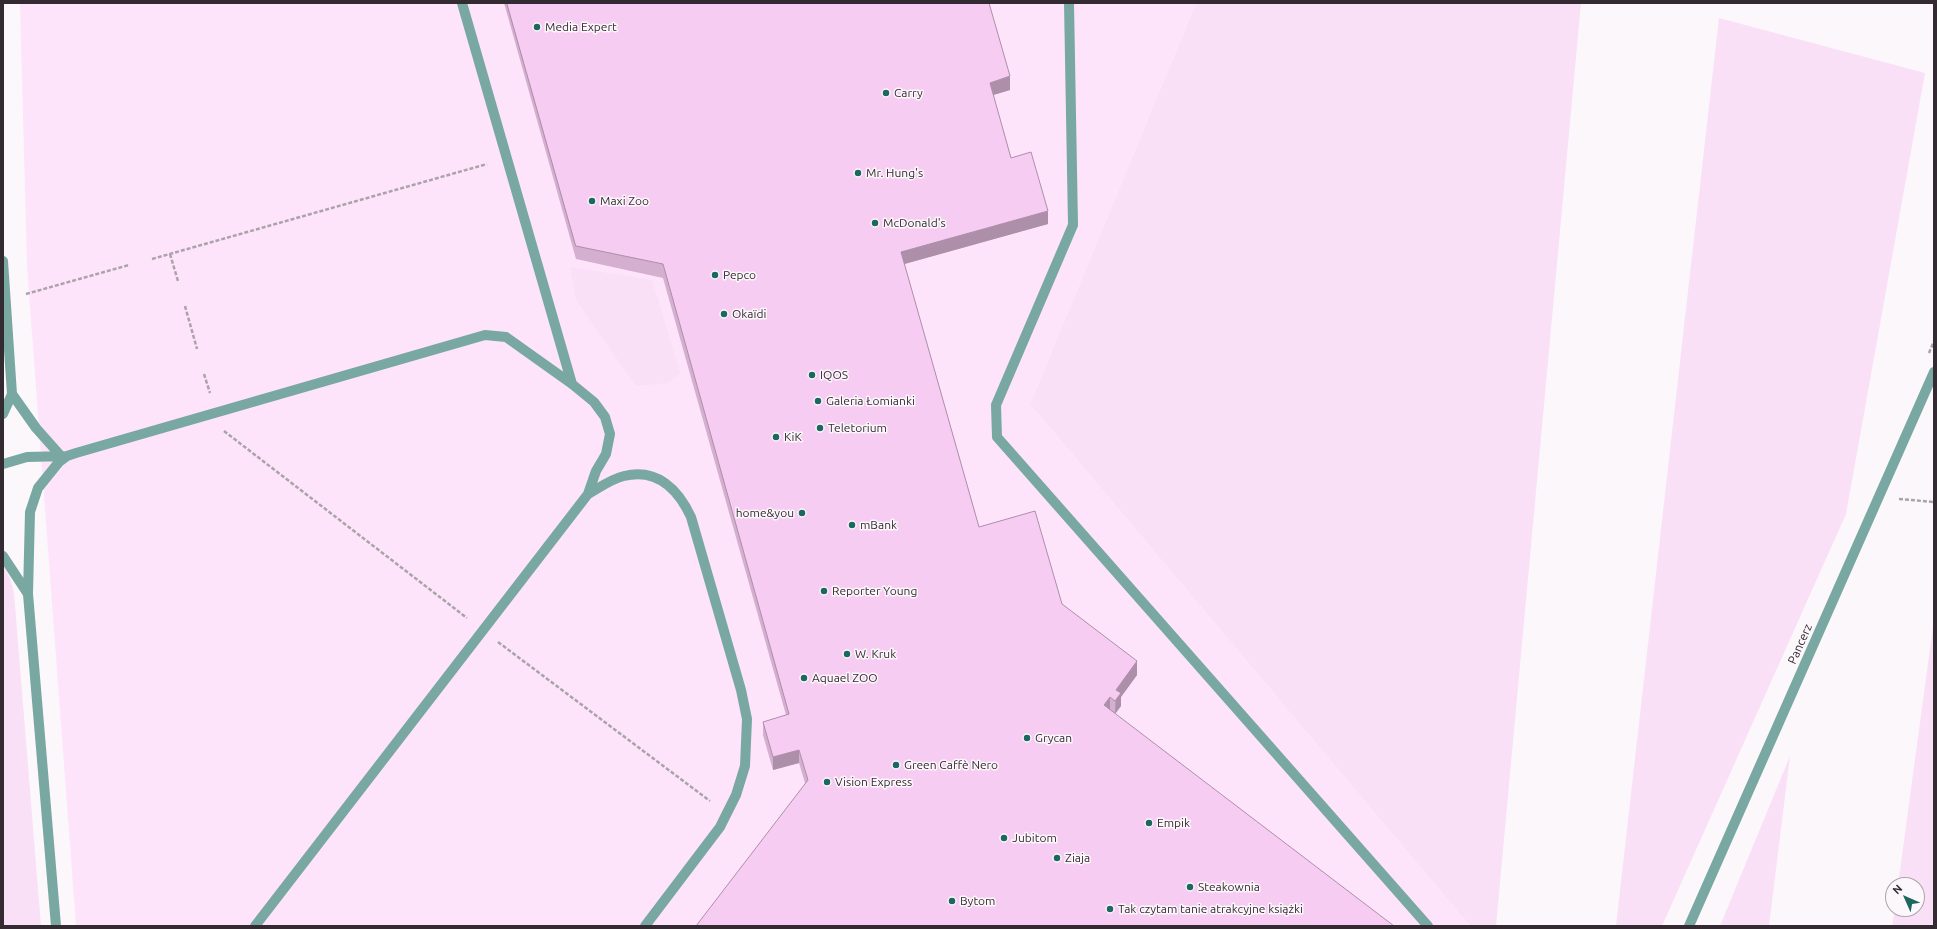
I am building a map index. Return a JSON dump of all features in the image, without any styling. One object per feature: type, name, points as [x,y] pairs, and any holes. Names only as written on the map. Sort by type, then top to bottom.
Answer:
[{"type":"street","points":[[462,3],[572,384]]},
{"type":"street","points":[[1069,3],[1073,225],[996,405],[997,437],[1428,926]]},
{"type":"street","points":[[3,261],[12,394],[3,414]]},
{"type":"street","points":[[3,464],[27,457],[64,455],[486,335],[506,337],[572,384],[598,407],[605,417],[610,434],[606,454],[596,471],[588,494],[255,926]]},
{"type":"street","name":"Pancerz","points":[[1688,926],[1934,372]]},
{"type":"street","points":[[12,394],[36,428],[64,455]]},
{"type":"street","points":[[56,926],[28,594],[30,512],[38,488],[64,455]]},
{"type":"street","points":[[588,494],[603,485],[624,476],[645,474],[661,480],[684,502],[691,517],[708,582],[741,690],[747,719],[745,766],[736,795],[730,808],[720,827],[645,926]]},
{"type":"street","points":[[3,556],[28,594]]},
{"type":"path","points":[[152,259],[488,164]]},
{"type":"path","points":[[170,254],[178,281]]},
{"type":"path","points":[[20,296],[129,265]]},
{"type":"path","points":[[185,306],[197,349]]},
{"type":"path","points":[[204,374],[210,394]]},
{"type":"path","points":[[223,429],[470,620]]},
{"type":"path","points":[[1879,497],[1934,502]]},
{"type":"path","points":[[495,639],[707,800],[713,802]]},
{"type":"shaded area","points":[[20,3],[1196,3],[1030,404],[1470,926],[76,926],[27,267]]},
{"type":"shaded area","points":[[1196,3],[1581,3],[1496,926],[1470,926],[1030,404]]},
{"type":"shaded area","points":[[1719,18],[1925,73],[1846,514],[1662,926],[1616,926]]},
{"type":"shaded area","points":[[570,267],[652,280],[680,373],[668,383],[636,386],[576,300]]},
{"type":"shaded area","points":[[3,565],[10,578],[14,593],[41,926],[3,926]]},
{"type":"shaded area","points":[[1934,619],[1934,926],[1892,926],[1894,917],[1925,917],[1925,877],[1899,877]]},
{"type":"shaded area","points":[[1790,756],[1769,926],[1720,926]]},
{"type":"building","name":"Galeria Łomianki","points":[[507,3],[989,3],[1010,76],[990,83],[1011,158],[1031,152],[1048,211],[901,252],[979,527],[1035,511],[1062,604],[1137,661],[1116,690],[1121,693],[1115,701],[1110,697],[1104,705],[1394,926],[696,926],[808,780],[799,750],[773,757],[763,722],[789,714],[663,264],[576,246]]},
{"type":"place","name":"Media Expert","points":[[537,27]]},
{"type":"place","name":"Carry","points":[[886,93]]},
{"type":"place","name":"Mr. Hung's","points":[[858,173]]},
{"type":"place","name":"Maxi Zoo","points":[[592,201]]},
{"type":"place","name":"McDonald's","points":[[875,223]]},
{"type":"place","name":"Pepco","points":[[715,275]]},
{"type":"place","name":"Okaïdi","points":[[724,314]]},
{"type":"place","name":"IQOS","points":[[812,375]]},
{"type":"place","name":"Galeria Łomianki","points":[[818,401]]},
{"type":"place","name":"Teletorium","points":[[820,428]]},
{"type":"place","name":"KiK","points":[[776,437]]},
{"type":"place","name":"home&you","points":[[802,513]]},
{"type":"place","name":"mBank","points":[[852,525]]},
{"type":"place","name":"Reporter Young","points":[[824,591]]},
{"type":"place","name":"W. Kruk","points":[[847,654]]},
{"type":"place","name":"Aquael ZOO","points":[[804,678]]},
{"type":"place","name":"Grycan","points":[[1027,738]]},
{"type":"place","name":"Green Caffè Nero","points":[[896,765]]},
{"type":"place","name":"Vision Express","points":[[827,782]]},
{"type":"place","name":"Empik","points":[[1149,823]]},
{"type":"place","name":"Jubitom","points":[[1004,838]]},
{"type":"place","name":"Ziaja","points":[[1057,858]]},
{"type":"place","name":"Steakownia","points":[[1190,887]]},
{"type":"place","name":"Bytom","points":[[952,901]]},
{"type":"place","name":"Tak czytam tanie atrakcyjne książki","points":[[1110,909]]}]
